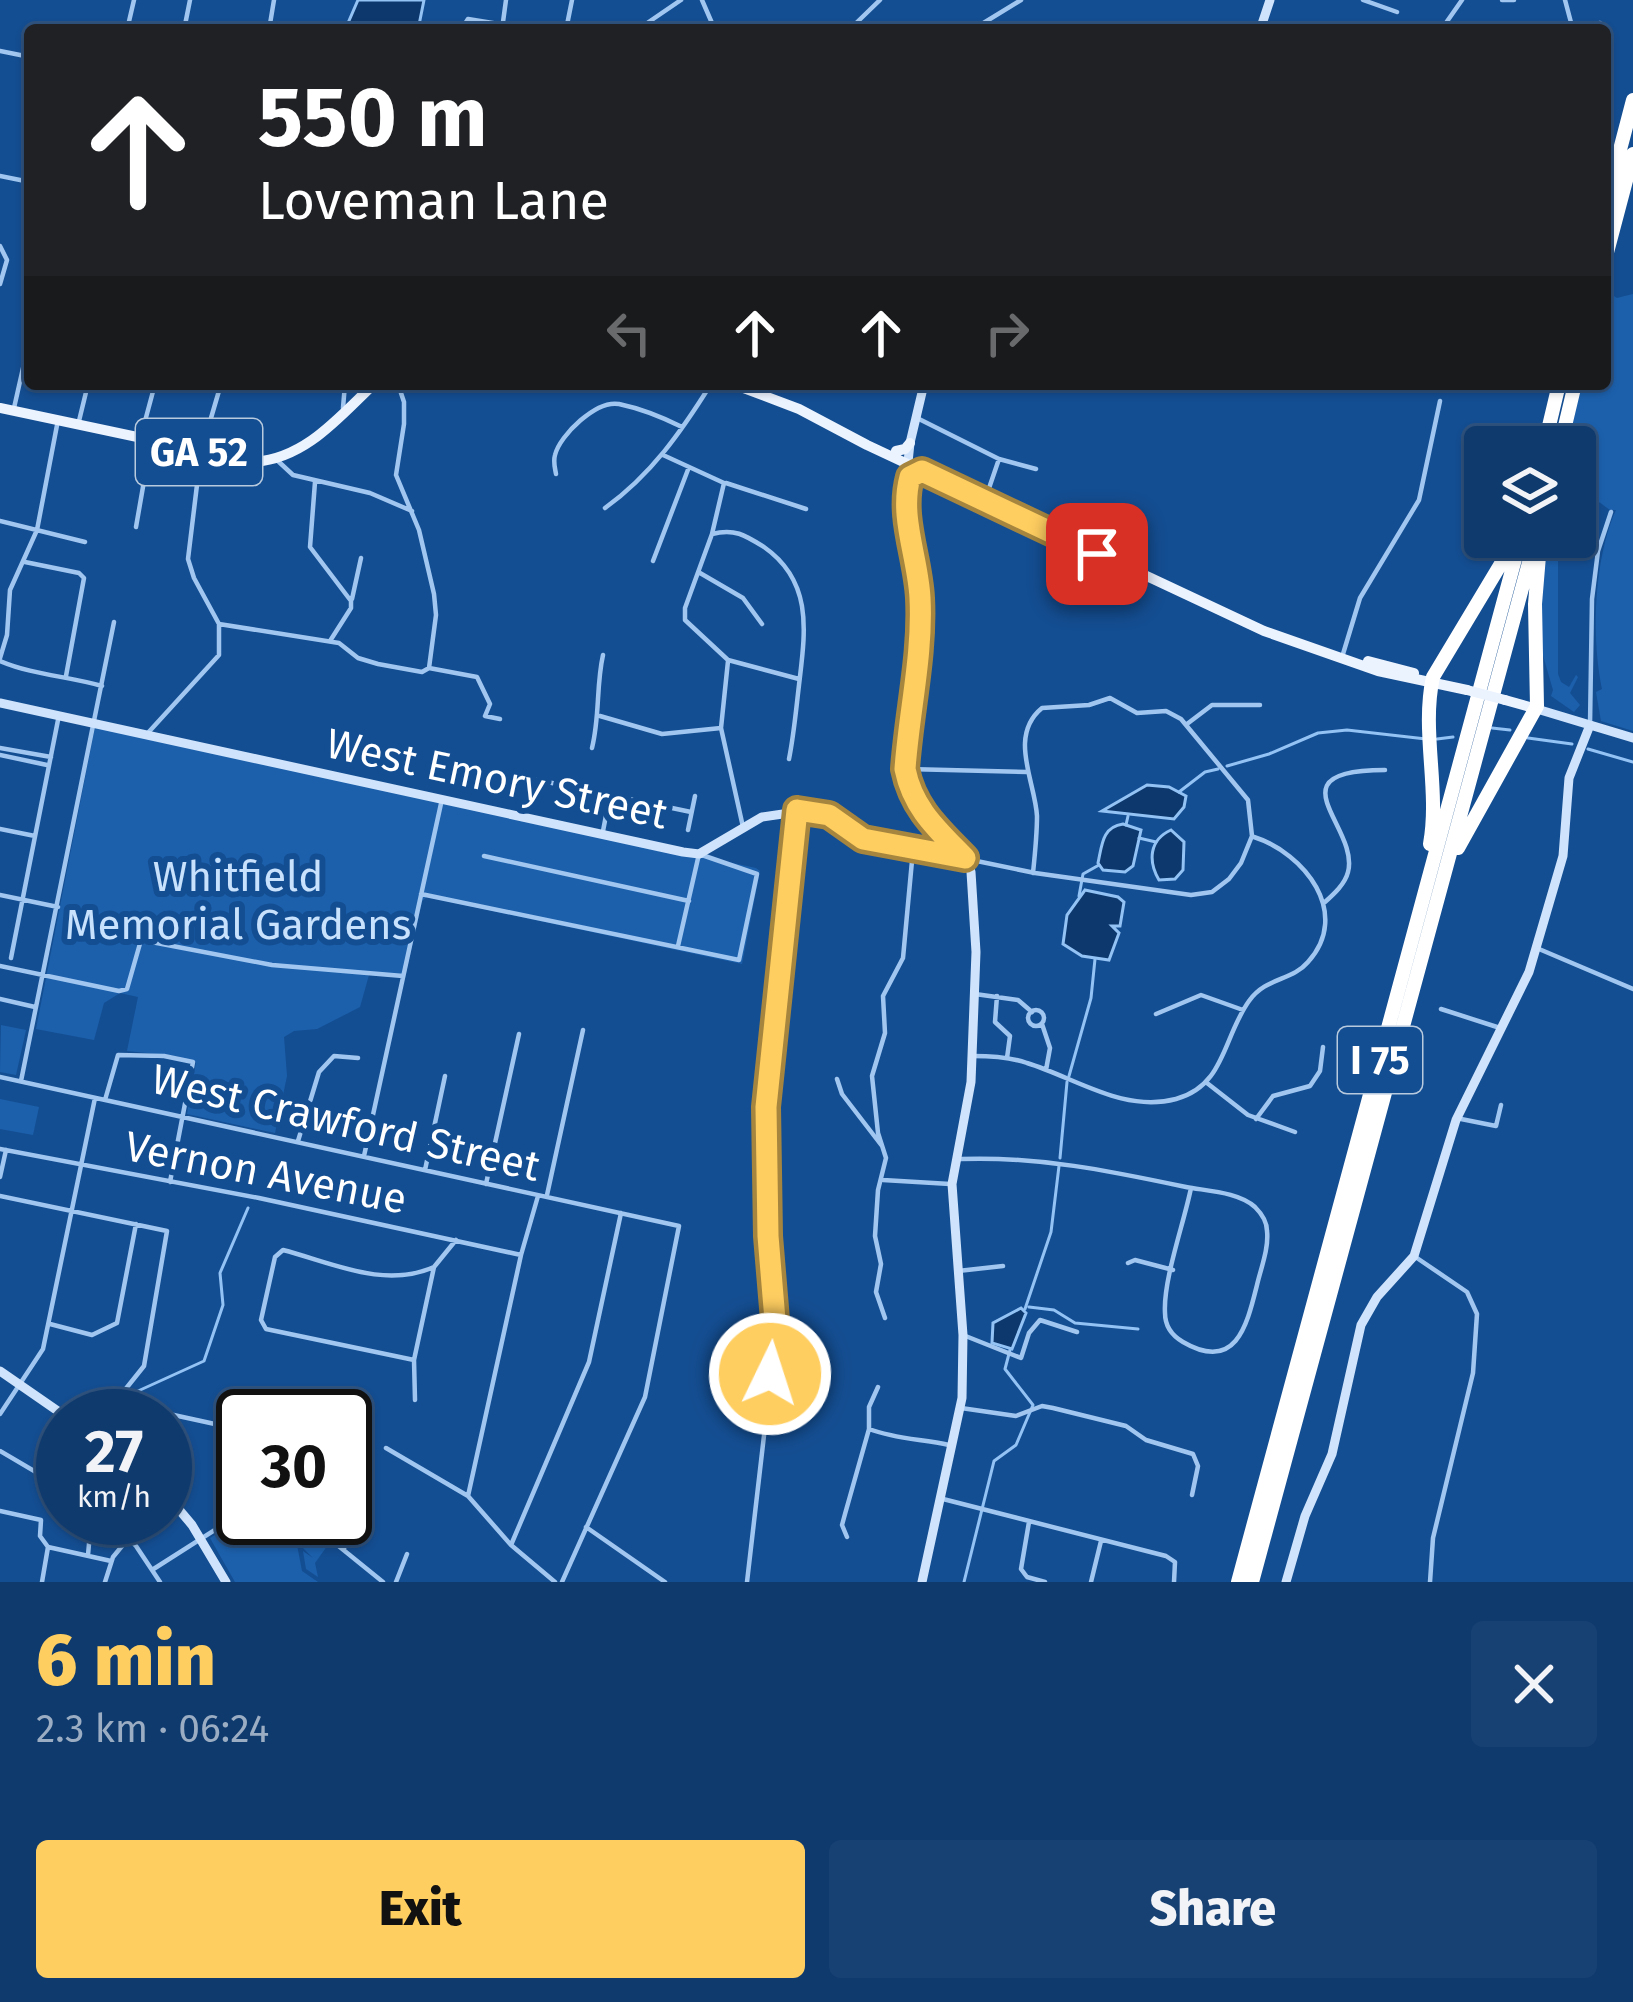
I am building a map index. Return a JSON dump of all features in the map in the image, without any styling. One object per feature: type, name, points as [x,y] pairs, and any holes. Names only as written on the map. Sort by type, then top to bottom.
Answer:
[{"type":"highway","points":[[1611,184],[1633,100]]},
{"type":"highway","points":[[1611,237],[1633,154]]},
{"type":"highway","points":[[1549,426],[1558,390]]},
{"type":"highway","points":[[1565,426],[1574,390]]},
{"type":"highway","points":[[1407,962],[1433,819],[1427,679],[1505,558]]},
{"type":"highway","name":"I 75","points":[[1238,1582],[1513,558]]},
{"type":"highway","name":"I 75","points":[[1252,1582],[1534,558]]},
{"type":"highway","points":[[1444,874],[1537,709],[1538,558]]},
{"type":"main road","name":"GA 52","points":[[6,409],[244,461],[277,459],[308,444],[368,390]]},
{"type":"main road","points":[[748,390],[987,494],[1234,615]]},
{"type":"main road","points":[[817,418],[829,419],[896,451],[922,471],[1234,615],[1342,656],[1537,709]]},
{"type":"main road","points":[[896,451],[910,442]]},
{"type":"main road","points":[[905,491],[910,477],[922,471]]},
{"type":"street","points":[[503,22],[506,0]]},
{"type":"street","points":[[855,24],[880,0]]},
{"type":"street","points":[[982,24],[1021,0]]},
{"type":"street","points":[[1363,0],[1397,12]]},
{"type":"street","points":[[1502,0],[1514,0]]},
{"type":"street","points":[[645,24],[677,1]]},
{"type":"street","points":[[465,24],[468,19],[511,24]]},
{"type":"street","points":[[0,246],[7,260],[0,284]]},
{"type":"street","points":[[6,409],[24,374]]},
{"type":"street","points":[[78,425],[87,390]]},
{"type":"street","points":[[136,527],[154,390]]},
{"type":"street","points":[[146,735],[219,655],[219,624],[188,559],[201,452],[218,390]]},
{"type":"street","points":[[344,390],[344,412]]},
{"type":"street","points":[[401,390],[404,424],[396,476],[412,511],[436,610],[429,668]]},
{"type":"street","points":[[604,508],[639,484],[707,390]]},
{"type":"street","points":[[922,390],[905,491],[920,597],[905,769],[921,813],[965,858],[974,896],[975,994],[969,1097],[952,1184],[963,1335],[961,1408],[922,1582]]},
{"type":"street","points":[[1342,656],[1360,598],[1419,500],[1440,401]]},
{"type":"street","points":[[556,474],[559,446],[588,415],[609,404],[682,427]]},
{"type":"street","points":[[914,417],[999,458],[1036,470]]},
{"type":"street","points":[[58,420],[37,530],[10,590],[8,635],[0,660],[33,673],[102,686]]},
{"type":"street","points":[[663,455],[724,482],[806,509]]},
{"type":"street","points":[[987,494],[999,458]]},
{"type":"street","points":[[277,459],[288,472],[370,493],[412,511]]},
{"type":"street","points":[[653,561],[689,467]]},
{"type":"street","points":[[315,482],[310,547],[351,601]]},
{"type":"street","points":[[724,482],[685,620],[728,660],[800,679]]},
{"type":"street","points":[[717,512],[729,530]]},
{"type":"street","points":[[1286,1582],[1305,1516],[1332,1454],[1361,1324],[1377,1297],[1414,1256],[1456,1118],[1525,983],[1564,856],[1569,778],[1590,725],[1592,599],[1598,550],[1611,512]]},
{"type":"street","points":[[0,521],[86,542]]},
{"type":"street","points":[[712,535],[729,530],[773,554],[794,584],[804,610],[806,641],[788,759]]},
{"type":"street","points":[[330,641],[351,608],[361,558]]},
{"type":"street","points":[[23,562],[84,578],[66,676]]},
{"type":"street","points":[[700,573],[743,598],[762,624]]},
{"type":"street","points":[[20,1082],[114,622]]},
{"type":"street","points":[[219,624],[330,641],[378,664],[477,677],[490,704],[485,716],[500,719]]},
{"type":"street","points":[[592,748],[603,655]]},
{"type":"street","points":[[728,660],[722,728],[743,827]]},
{"type":"street","points":[[747,1582],[776,1332],[765,1162],[797,810],[821,812],[863,839],[913,850],[1033,873],[1201,895],[1229,879],[1241,863],[1252,836],[1248,800],[1187,724],[1166,712],[1137,712],[1110,698],[1089,705],[1042,708],[1026,736],[1027,772],[1037,818],[1033,873]]},
{"type":"street","name":"West Emory Street","points":[[0,703],[699,854],[762,817],[797,810]]},
{"type":"street","points":[[1187,724],[1212,705],[1260,705]]},
{"type":"street","points":[[1537,709],[1633,738]]},
{"type":"street","points":[[11,958],[59,716]]},
{"type":"street","points":[[599,716],[662,734],[722,728]]},
{"type":"street","points":[[0,751],[50,761]]},
{"type":"street","points":[[905,769],[1027,772]]},
{"type":"street","points":[[973,1056],[1007,1058],[1138,1102],[1169,1101],[1207,1083],[1261,987],[1292,974],[1311,959],[1323,934],[1325,902],[1348,872],[1348,859],[1329,810],[1330,781],[1344,773],[1385,770]]},
{"type":"street","points":[[509,774],[691,812]]},
{"type":"street","points":[[602,835],[610,795]]},
{"type":"street","name":"West Emory Street","points":[[688,830],[695,796]]},
{"type":"street","points":[[364,1156],[442,799]]},
{"type":"street","points":[[0,829],[35,836]]},
{"type":"street","points":[[1252,836],[1287,852],[1325,902]]},
{"type":"street","points":[[885,1318],[876,1292],[881,1264],[875,1236],[886,1158],[872,1076],[885,1033],[883,996],[903,958],[913,850]]},
{"type":"street","points":[[421,894],[739,959],[757,874],[699,854],[678,946]]},
{"type":"street","points":[[484,856],[689,902]]},
{"type":"street","points":[[0,895],[58,907]]},
{"type":"street","points":[[0,967],[119,992],[127,989],[141,940],[272,965],[403,976]]},
{"type":"street","points":[[1536,947],[1633,989]]},
{"type":"street","points":[[975,994],[1025,1003],[1032,1012],[1043,1015],[1050,1048],[1046,1070]]},
{"type":"street","points":[[1156,1014],[1201,995],[1244,1010]]},
{"type":"street","points":[[997,996],[995,1022],[1010,1036],[1007,1058]]},
{"type":"street","points":[[0,999],[37,1007]]},
{"type":"street","points":[[1441,1010],[1502,1030]]},
{"type":"street","points":[[547,1197],[583,1030]]},
{"type":"street","points":[[486,1184],[519,1034]]},
{"type":"street","points":[[1256,1119],[1274,1096],[1310,1087],[1320,1071],[1323,1047]]},
{"type":"street","points":[[105,1100],[118,1055],[194,1062],[170,1184]]},
{"type":"street","points":[[298,1141],[320,1072],[334,1056],[358,1058]]},
{"type":"street","points":[[425,1170],[445,1076]]},
{"type":"street","name":"West Crawford Street","points":[[0,1077],[680,1226],[645,1397],[586,1527]]},
{"type":"street","points":[[837,1078],[842,1094],[882,1145]]},
{"type":"street","points":[[1207,1083],[1256,1119],[1295,1132]]},
{"type":"street","points":[[0,1414],[35,1364],[49,1323],[94,1098]]},
{"type":"street","points":[[1456,1118],[1496,1126],[1501,1105]]},
{"type":"street","points":[[0,1177],[3,1149]]},
{"type":"street","name":"Vernon Avenue","points":[[3,1149],[521,1255]]},
{"type":"street","points":[[954,1159],[1064,1162],[1191,1188],[1244,1200],[1266,1224],[1266,1247],[1246,1328],[1235,1343],[1220,1350],[1180,1341],[1167,1328],[1164,1308],[1191,1188]]},
{"type":"street","points":[[884,1180],[952,1184]]},
{"type":"street","points":[[0,1196],[166,1231],[142,1370],[125,1389]]},
{"type":"street","points":[[468,1496],[538,1196]]},
{"type":"street","points":[[511,1545],[589,1362],[621,1214]]},
{"type":"street","points":[[49,1323],[92,1335],[117,1323],[136,1224]]},
{"type":"street","points":[[414,1360],[266,1329],[261,1320],[275,1257],[283,1250],[354,1272],[416,1275],[434,1267],[456,1240]]},
{"type":"street","points":[[1414,1256],[1467,1292],[1477,1314],[1474,1373],[1433,1538],[1430,1582]]},
{"type":"street","points":[[1128,1263],[1135,1260],[1173,1270]]},
{"type":"street","points":[[958,1271],[1003,1266]]},
{"type":"street","points":[[415,1400],[414,1360],[434,1267]]},
{"type":"street","points":[[963,1335],[1021,1358],[1040,1320],[1077,1331]]},
{"type":"street","points":[[0,1371],[36,1397]]},
{"type":"street","points":[[847,1538],[844,1514],[878,1387]]},
{"type":"street","points":[[961,1408],[1016,1416],[1042,1406],[1126,1426],[1146,1440],[1193,1454],[1198,1466],[1192,1496]]},
{"type":"street","points":[[868,1429],[889,1437],[905,1435],[955,1446]]},
{"type":"street","points":[[386,1448],[468,1496],[511,1545],[558,1582],[586,1527],[665,1582]]},
{"type":"street","points":[[0,1451],[36,1472]]},
{"type":"street","points":[[943,1499],[1166,1556],[1175,1562],[1174,1582]]},
{"type":"street","points":[[0,1511],[41,1520],[40,1536],[49,1547],[111,1561]]},
{"type":"street","points":[[1029,1522],[1021,1569],[1027,1577],[1045,1582]]},
{"type":"street","points":[[192,1527],[226,1582]]},
{"type":"street","points":[[152,1570],[216,1528]]},
{"type":"street","points":[[1091,1582],[1101,1541]]},
{"type":"street","points":[[88,1555],[89,1545]]},
{"type":"street","points":[[105,1582],[111,1561],[124,1545]]},
{"type":"street","points":[[134,1545],[160,1582]]},
{"type":"street","points":[[340,1545],[383,1582]]},
{"type":"street","points":[[43,1582],[49,1547]]},
{"type":"street","points":[[396,1582],[406,1554]]},
{"type":"green space","points":[[1611,294],[1617,298],[1633,294],[1633,731],[1601,721],[1596,692],[1602,689],[1596,623],[1599,574],[1616,510],[1596,500],[1596,426],[1572,426],[1581,390],[1611,390]]},
{"type":"green space","points":[[1540,558],[1558,558],[1558,674],[1569,687],[1578,677],[1570,693],[1580,705],[1574,712],[1551,696],[1540,645]]},
{"type":"green space","name":"Whitfield Memorial Gardens","points":[[95,727],[756,868],[760,871],[742,964],[427,897],[422,901],[405,978],[369,975],[360,1007],[317,1029],[284,1037],[287,1076],[275,1133],[187,1114],[196,1062],[127,1051],[138,997],[120,993],[104,1003],[94,1040],[36,1029]]},
{"type":"green space","points":[[1,1025],[26,1030],[16,1075],[0,1072]]},
{"type":"green space","points":[[0,1099],[39,1107],[33,1135],[0,1129]]},
{"type":"green space","points":[[216,1534],[216,1545],[297,1545],[302,1571],[318,1582],[235,1582],[210,1538]]},
{"type":"green space","points":[[328,1545],[315,1563],[318,1577],[306,1569],[303,1551],[313,1558],[302,1547]]},
{"type":"shaded area","points":[[358,0],[424,0],[419,24],[348,24]]},
{"type":"shaded area","points":[[1147,785],[1169,787],[1186,796],[1174,819],[1102,811]]},
{"type":"shaded area","points":[[1123,824],[1141,830],[1133,866],[1125,872],[1103,870],[1098,863],[1104,838]]},
{"type":"shaded area","points":[[1171,830],[1184,842],[1183,870],[1175,879],[1159,880],[1153,852],[1158,839]]},
{"type":"shaded area","points":[[1085,890],[1124,902],[1120,926],[1112,926],[1119,933],[1109,960],[1082,956],[1063,944],[1067,915]]},
{"type":"shaded area","points":[[1021,1308],[1026,1313],[1012,1349],[992,1343],[993,1323]]},
{"type":"waterway","points":[[1492,728],[1510,730]]},
{"type":"waterway","points":[[1227,766],[1318,733],[1347,730],[1426,739]]},
{"type":"waterway","points":[[1437,739],[1453,737]]},
{"type":"waterway","points":[[1528,738],[1572,744]]},
{"type":"waterway","points":[[1588,749],[1633,762]]},
{"type":"waterway","points":[[1179,792],[1205,772],[1218,769]]},
{"type":"waterway","points":[[1126,825],[1128,816]]},
{"type":"waterway","points":[[1139,838],[1156,842]]},
{"type":"waterway","points":[[1079,896],[1083,874],[1099,865]]},
{"type":"waterway","points":[[1069,1076],[1091,998],[1095,959]]},
{"type":"waterway","points":[[1060,1158],[1067,1082]]},
{"type":"waterway","points":[[1025,1309],[1051,1232],[1059,1166]]},
{"type":"waterway","points":[[142,1389],[204,1361],[223,1305],[220,1273],[248,1208]]},
{"type":"waterway","points":[[1029,1307],[1054,1310],[1075,1323],[1138,1329]]},
{"type":"waterway","points":[[964,1582],[994,1461],[1016,1445],[1033,1405],[1005,1369],[1010,1350]]},
{"type":"route","points":[[770,1374],[776,1332],[768,1236],[766,1107],[797,810],[829,815],[863,839],[965,858],[921,813],[905,769],[920,617],[906,510],[910,477],[922,471],[1097,554]]}]
